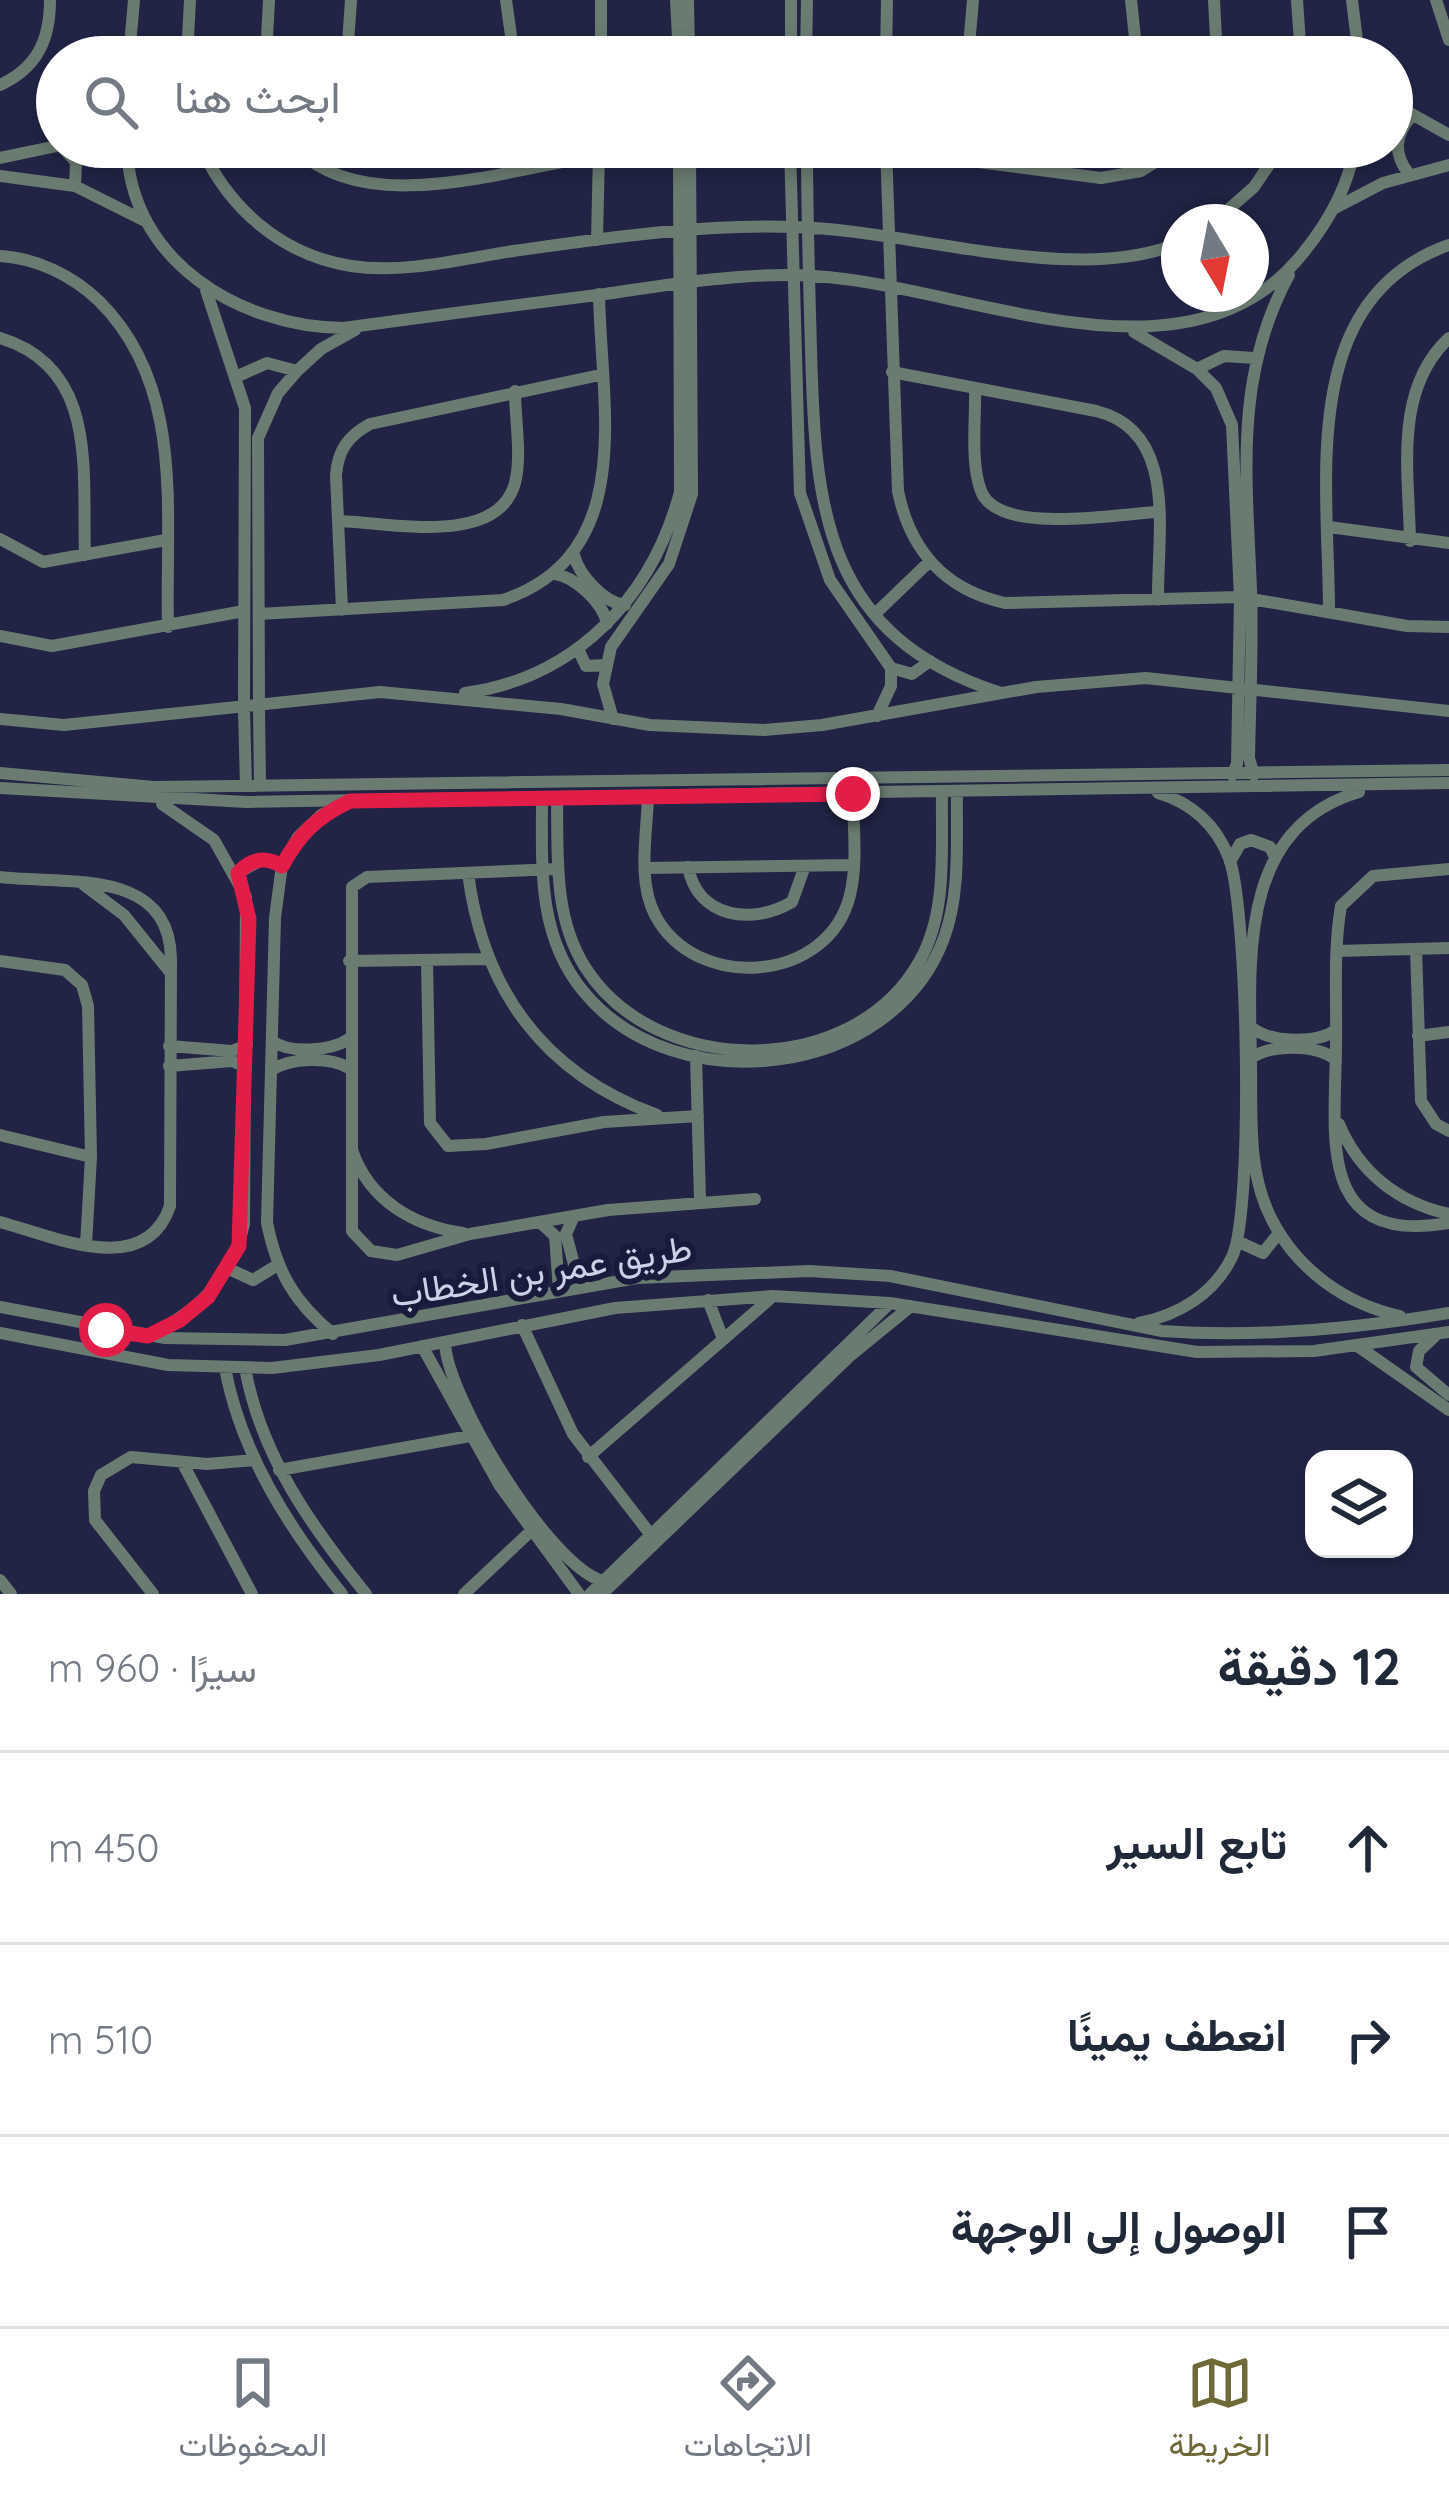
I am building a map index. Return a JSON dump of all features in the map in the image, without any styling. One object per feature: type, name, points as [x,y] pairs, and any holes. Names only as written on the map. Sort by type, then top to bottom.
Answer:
[{"type":"street","points":[[44,36],[50,0]]},
{"type":"street","points":[[131,36],[134,0]]},
{"type":"street","points":[[188,36],[190,0]]},
{"type":"street","points":[[267,36],[269,0]]},
{"type":"street","points":[[348,36],[351,0]]},
{"type":"street","points":[[506,0],[511,36]]},
{"type":"street","points":[[601,0],[602,36]]},
{"type":"street","points":[[676,0],[678,36]]},
{"type":"street","points":[[688,0],[688,36]]},
{"type":"street","points":[[791,0],[791,36]]},
{"type":"street","points":[[806,36],[807,0]]},
{"type":"street","points":[[886,36],[887,0]]},
{"type":"street","points":[[970,36],[973,0]]},
{"type":"street","points":[[1131,0],[1135,36]]},
{"type":"street","points":[[1214,0],[1216,36]]},
{"type":"street","points":[[1297,0],[1300,36]]},
{"type":"street","points":[[1352,0],[1356,36]]},
{"type":"street","points":[[1436,0],[1449,40]]},
{"type":"street","points":[[0,85],[36,58]]},
{"type":"street","points":[[1413,119],[1449,135]]},
{"type":"street","points":[[0,158],[36,151]]},
{"type":"street","points":[[1334,208],[1408,174],[1449,165]]},
{"type":"street","points":[[75,186],[76,168]]},
{"type":"street","points":[[131,168],[135,193],[149,224],[205,289],[238,376],[245,424],[252,613]]},
{"type":"street","points":[[213,168],[246,214],[294,248],[336,262],[409,266],[685,229],[790,226],[1093,261],[1161,249]]},
{"type":"street","points":[[323,168],[335,177],[376,188],[497,168]]},
{"type":"street","points":[[597,240],[599,168]]},
{"type":"street","points":[[681,168],[685,229]]},
{"type":"street","points":[[0,723],[64,733],[305,699],[492,689],[537,673],[578,649],[625,605],[656,560],[680,492],[689,168]]},
{"type":"street","points":[[790,168],[800,493],[830,580],[891,668],[891,686],[877,716]]},
{"type":"street","points":[[807,168],[817,489],[845,569],[876,613],[930,661],[1003,693]]},
{"type":"street","points":[[886,168],[898,491],[907,526],[929,562],[959,586],[1005,603],[1246,597],[1449,627]]},
{"type":"street","points":[[1029,168],[1101,178],[1147,168]]},
{"type":"street","points":[[1235,204],[1267,168]]},
{"type":"street","points":[[1232,775],[1244,691],[1244,424],[1254,358],[1294,265],[1334,208],[1348,168]]},
{"type":"street","points":[[1405,168],[1408,174]]},
{"type":"street","points":[[0,176],[75,186],[149,224]]},
{"type":"street","points":[[1329,610],[1327,404],[1340,356],[1365,313],[1397,276],[1419,258],[1449,245]]},
{"type":"street","points":[[0,256],[38,263],[88,290],[139,348],[161,417],[168,627]]},
{"type":"street","points":[[205,289],[272,322],[326,328],[791,274],[888,286],[1127,329],[1183,325],[1218,315],[1251,299],[1294,265]]},
{"type":"street","points":[[613,719],[603,684],[610,647],[669,564],[692,494],[685,283]]},
{"type":"street","points":[[0,636],[52,646],[252,613],[503,600],[555,574],[574,555],[599,505],[598,294]]},
{"type":"street","points":[[253,786],[258,438],[278,393],[297,371],[321,349],[379,323]]},
{"type":"street","points":[[1127,329],[1197,369],[1216,388],[1232,425],[1246,597]]},
{"type":"street","points":[[0,338],[40,355],[63,380],[77,407],[85,555]]},
{"type":"street","points":[[1410,542],[1410,411],[1420,378],[1449,338]]},
{"type":"street","points":[[1197,369],[1224,356],[1254,358]]},
{"type":"street","points":[[238,376],[267,363],[297,371]]},
{"type":"street","points":[[892,372],[1096,411],[1127,423],[1155,463],[1158,599]]},
{"type":"street","points":[[342,610],[338,458],[356,431],[600,375]]},
{"type":"street","points":[[975,388],[979,487],[994,509],[1016,519],[1157,512]]},
{"type":"street","points":[[338,520],[466,525],[494,514],[508,498],[516,477],[515,391]]},
{"type":"street","points":[[1329,526],[1410,542],[1449,543]]},
{"type":"street","points":[[0,539],[43,562],[166,541]]},
{"type":"street","points":[[574,555],[581,572],[612,603],[625,605]]},
{"type":"street","points":[[876,613],[929,562]]},
{"type":"street","points":[[555,574],[570,578],[604,611],[607,624]]},
{"type":"street","points":[[578,649],[586,667],[605,665]]},
{"type":"street","points":[[891,668],[912,674],[930,661]]},
{"type":"street","points":[[443,695],[707,730],[764,730],[1003,693],[1146,678],[1395,717],[1449,715]]},
{"type":"street","points":[[305,699],[424,702],[648,733],[764,738],[1093,689],[1145,686],[1244,691]]},
{"type":"street","points":[[1244,691],[1254,775]]},
{"type":"street","points":[[0,773],[154,787],[1449,770]]},
{"type":"street","points":[[0,788],[155,801],[350,801],[1449,783]]},
{"type":"street","points":[[1385,787],[1349,795],[1316,812],[1275,857],[1256,901],[1252,1159],[1259,1188],[1280,1232],[1328,1286],[1383,1312],[1413,1319]]},
{"type":"street","points":[[1131,1325],[1167,1316],[1198,1299],[1222,1274],[1239,1242],[1245,1187],[1242,992],[1237,890],[1230,862],[1218,837],[1193,808],[1145,790]]},
{"type":"street","points":[[549,798],[560,903],[577,952],[606,994],[662,1033],[712,1046],[764,1050],[798,1046],[868,1017],[902,987],[919,962],[939,905],[950,792]]},
{"type":"street","points":[[549,798],[542,869],[552,937],[583,991],[633,1032],[696,1056],[799,1057],[860,1035],[910,994],[944,939],[952,908],[950,792]]},
{"type":"street","points":[[649,797],[645,868],[655,914],[686,949],[730,967],[761,968],[804,954],[838,924],[850,896],[853,794]]},
{"type":"street","points":[[148,1336],[180,1320],[229,1269],[244,1224],[249,919],[238,873],[206,830],[155,801]]},
{"type":"street","points":[[333,1334],[291,1292],[276,1266],[267,1223],[274,918],[282,866],[310,826],[350,801]]},
{"type":"street","points":[[1230,862],[1240,844],[1251,840],[1270,848],[1275,857]]},
{"type":"street","points":[[238,873],[263,859],[282,866]]},
{"type":"street","points":[[688,868],[698,895],[708,905],[750,915],[792,902],[805,866]]},
{"type":"street","points":[[645,868],[853,866]]},
{"type":"street","points":[[1449,868],[1390,870],[1361,883],[1341,906],[1334,1115],[1337,1170],[1355,1203],[1400,1228],[1449,1219]]},
{"type":"street","points":[[558,869],[356,882],[350,893],[349,1219],[370,1251],[397,1255],[470,1234],[574,1216],[700,1200],[754,1199]]},
{"type":"street","points":[[467,873],[486,959],[511,1008],[541,1045],[577,1077],[619,1101],[664,1118]]},
{"type":"street","points":[[0,877],[112,883],[146,901],[167,931],[170,973],[170,1206],[166,1219],[134,1246],[86,1245],[0,1222]]},
{"type":"street","points":[[83,884],[124,915],[170,973]]},
{"type":"street","points":[[1337,951],[1449,948]]},
{"type":"street","points":[[1416,949],[1421,1100],[1436,1124],[1449,1131]]},
{"type":"street","points":[[350,962],[486,959]]},
{"type":"street","points":[[427,960],[430,1123],[439,1141],[458,1148],[586,1125],[698,1116]]},
{"type":"street","points":[[0,961],[54,967],[82,985],[88,1006],[91,1157],[86,1245]]},
{"type":"street","points":[[1251,1028],[1274,1037],[1320,1038],[1336,1030]]},
{"type":"street","points":[[1418,1036],[1449,1032]]},
{"type":"street","points":[[272,1041],[283,1048],[310,1048],[338,1046],[349,1039]]},
{"type":"street","points":[[169,1046],[232,1051],[247,1045]]},
{"type":"street","points":[[1251,1058],[1265,1050],[1319,1050],[1336,1060]]},
{"type":"street","points":[[696,1056],[700,1200]]},
{"type":"street","points":[[169,1066],[232,1061],[246,1067]]},
{"type":"street","points":[[271,1070],[290,1062],[337,1062],[349,1068]]},
{"type":"street","points":[[1334,1115],[1351,1148],[1381,1183],[1449,1219]]},
{"type":"street","points":[[0,1135],[91,1157]]},
{"type":"street","points":[[348,1137],[356,1160],[383,1199],[423,1224],[470,1234]]},
{"type":"street","points":[[574,1216],[566,1234],[580,1287]]},
{"type":"street","points":[[540,1222],[555,1236],[559,1290]]},
{"type":"street","points":[[1239,1242],[1263,1253],[1280,1232]]},
{"type":"street","points":[[229,1269],[254,1280],[276,1266]]},
{"type":"street","name":"طريق عمر بن الخطاب","points":[[0,1307],[148,1336],[225,1342],[333,1334],[559,1290],[690,1273],[890,1276],[1131,1325],[1253,1334],[1449,1313]]},
{"type":"street","points":[[588,1457],[773,1296]]},
{"type":"street","name":"طريق عمر بن الخطاب","points":[[0,1333],[106,1356],[245,1368],[344,1361],[614,1308],[773,1296],[911,1306],[1159,1348],[1275,1353],[1358,1347],[1443,1333]]},
{"type":"street","points":[[708,1300],[723,1339]]},
{"type":"street","points":[[602,1588],[890,1304]]},
{"type":"street","points":[[590,1594],[911,1306]]},
{"type":"street","points":[[522,1325],[548,1387],[588,1457],[651,1535]]},
{"type":"street","points":[[1443,1333],[1419,1351],[1416,1367],[1449,1395]]},
{"type":"street","points":[[445,1342],[453,1379],[510,1480],[570,1562],[602,1588]]},
{"type":"street","points":[[422,1346],[470,1436],[531,1532],[579,1594]]},
{"type":"street","points":[[1358,1347],[1449,1410]]},
{"type":"street","points":[[225,1368],[238,1424],[255,1460],[292,1525],[342,1594]]},
{"type":"street","points":[[245,1368],[257,1420],[279,1470],[366,1594]]},
{"type":"street","points":[[279,1470],[470,1436]]},
{"type":"street","points":[[153,1594],[103,1533],[92,1505],[101,1475],[131,1457],[182,1462],[255,1460]]},
{"type":"street","points":[[182,1462],[251,1594]]},
{"type":"street","points":[[464,1594],[531,1532]]},
{"type":"street","points":[[0,1580],[11,1594]]},
{"type":"route","points":[[106,1330],[148,1336],[180,1320],[208,1297],[239,1246],[244,1224],[249,919],[238,873],[244,866],[263,859],[282,866],[298,837],[321,815],[350,801],[853,794]]}]
